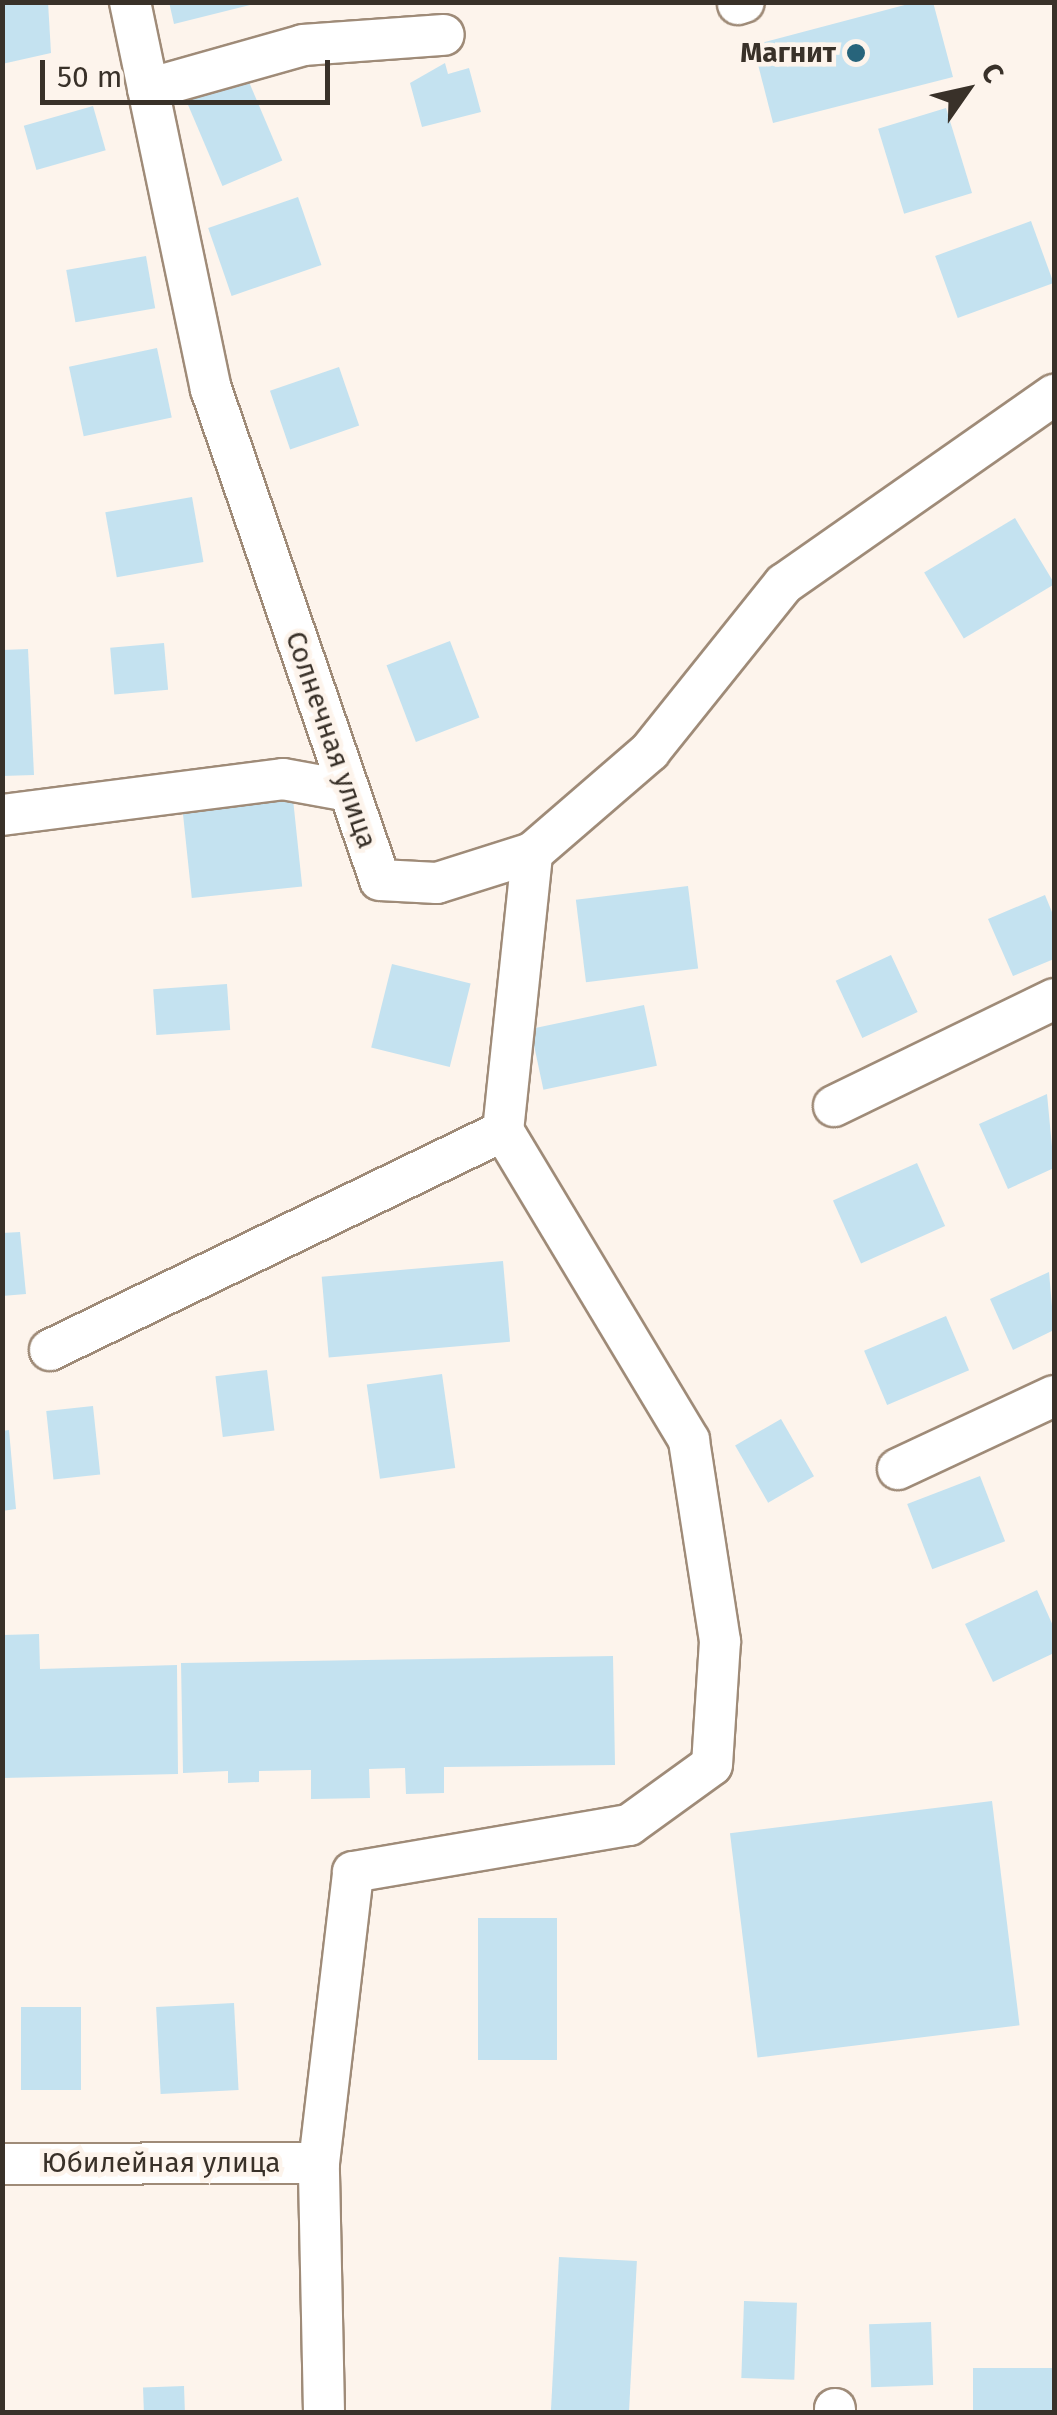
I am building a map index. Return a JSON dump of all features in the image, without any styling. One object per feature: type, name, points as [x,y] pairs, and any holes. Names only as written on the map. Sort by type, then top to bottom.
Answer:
[{"type":"street","name":"Солнечная улица","points":[[130,2],[211,389],[380,880],[436,883],[532,853],[650,751],[784,584],[1054,396]]},
{"type":"street","points":[[148,89],[303,45],[444,35]]},
{"type":"street","points":[[2,815],[283,779],[349,791]]},
{"type":"street","points":[[324,2412],[319,2163],[353,1872],[630,1826],[712,1765],[720,1641],[688,1440],[503,1131],[532,853]]},
{"type":"street","points":[[834,1106],[1054,999]]},
{"type":"street","points":[[50,1350],[503,1131]]},
{"type":"street","points":[[898,1470],[1054,1396]]},
{"type":"street","name":"Юбилейная улица","points":[[2,2164],[319,2163]]},
{"type":"building","points":[[2,2],[48,2],[51,53],[2,64]]},
{"type":"building","points":[[169,2],[253,2],[254,4],[174,24]]},
{"type":"building","points":[[916,2],[933,2],[953,77],[773,123],[753,45]]},
{"type":"building","points":[[445,63],[448,74],[469,68],[481,112],[422,127],[410,83]]},
{"type":"building","points":[[246,75],[282,161],[223,186],[186,100]]},
{"type":"building","points":[[93,106],[106,150],[36,170],[24,126]]},
{"type":"building","points":[[946,108],[972,193],[904,214],[878,129]]},
{"type":"building","points":[[298,197],[321,265],[232,296],[208,228]]},
{"type":"building","points":[[1031,221],[1054,283],[958,318],[935,256]]},
{"type":"building","points":[[146,256],[155,308],[75,322],[66,270]]},
{"type":"building","points":[[157,348],[172,417],[84,436],[69,367]]},
{"type":"building","points":[[339,367],[359,426],[290,449],[270,391]]},
{"type":"building","points":[[192,497],[203,562],[117,577],[105,512]]},
{"type":"building","points":[[1015,518],[1054,584],[964,639],[924,573]]},
{"type":"building","points":[[450,641],[479,718],[416,742],[387,665]]},
{"type":"building","points":[[164,643],[168,690],[114,695],[110,648]]},
{"type":"building","points":[[28,649],[34,775],[2,776],[2,650]]},
{"type":"building","points":[[293,799],[302,887],[192,898],[183,811]]},
{"type":"building","points":[[688,886],[698,968],[586,982],[576,900]]},
{"type":"building","points":[[1045,895],[1054,917],[1054,959],[1013,976],[988,919]]},
{"type":"building","points":[[891,955],[918,1012],[862,1038],[836,981]]},
{"type":"building","points":[[392,964],[471,984],[450,1067],[371,1047]]},
{"type":"building","points":[[227,984],[230,1030],[156,1035],[153,989]]},
{"type":"building","points":[[644,1005],[657,1066],[543,1090],[531,1029]]},
{"type":"building","points":[[1047,1094],[1054,1168],[1008,1189],[979,1124]]},
{"type":"building","points":[[917,1163],[945,1226],[861,1263],[833,1200]]},
{"type":"building","points":[[20,1232],[26,1294],[2,1296],[2,1233]]},
{"type":"building","points":[[503,1261],[510,1342],[329,1358],[322,1277]]},
{"type":"building","points":[[1049,1272],[1054,1330],[1013,1350],[990,1299]]},
{"type":"building","points":[[946,1316],[969,1370],[887,1405],[864,1351]]},
{"type":"building","points":[[267,1370],[274,1431],[223,1437],[215,1376]]},
{"type":"building","points":[[442,1374],[455,1468],[380,1479],[367,1385]]},
{"type":"building","points":[[93,1406],[100,1475],[53,1480],[46,1411]]},
{"type":"building","points":[[781,1419],[814,1476],[768,1503],[735,1446]]},
{"type":"building","points":[[9,1430],[16,1509],[2,1511],[2,1431]]},
{"type":"building","points":[[980,1476],[1005,1541],[932,1569],[907,1504]]},
{"type":"building","points":[[1037,1590],[1054,1628],[1054,1653],[993,1682],[965,1624]]},
{"type":"building","points":[[39,1634],[40,1669],[177,1665],[178,1774],[2,1778],[3,1635]]},
{"type":"building","points":[[613,1656],[615,1765],[444,1767],[444,1793],[406,1794],[405,1768],[369,1769],[370,1798],[311,1799],[311,1770],[259,1771],[259,1782],[228,1783],[228,1771],[183,1773],[181,1663]]},
{"type":"building","points":[[992,1801],[1020,2025],[758,2057],[730,1833]]},
{"type":"building","points":[[478,1918],[557,1918],[557,2060],[478,2060]]},
{"type":"building","points":[[234,2003],[239,2090],[161,2094],[156,2007]]},
{"type":"building","points":[[21,2007],[81,2007],[81,2090],[21,2090]]},
{"type":"building","points":[[559,2257],[637,2261],[629,2412],[551,2412]]},
{"type":"building","points":[[744,2301],[797,2303],[794,2380],[741,2378]]},
{"type":"building","points":[[931,2322],[933,2385],[871,2387],[869,2324]]},
{"type":"building","points":[[973,2368],[1054,2368],[1054,2412],[973,2412]]},
{"type":"building","points":[[184,2386],[185,2412],[144,2412],[143,2387]]},
{"type":"place","name":"Магнит","points":[[856,53]]}]
